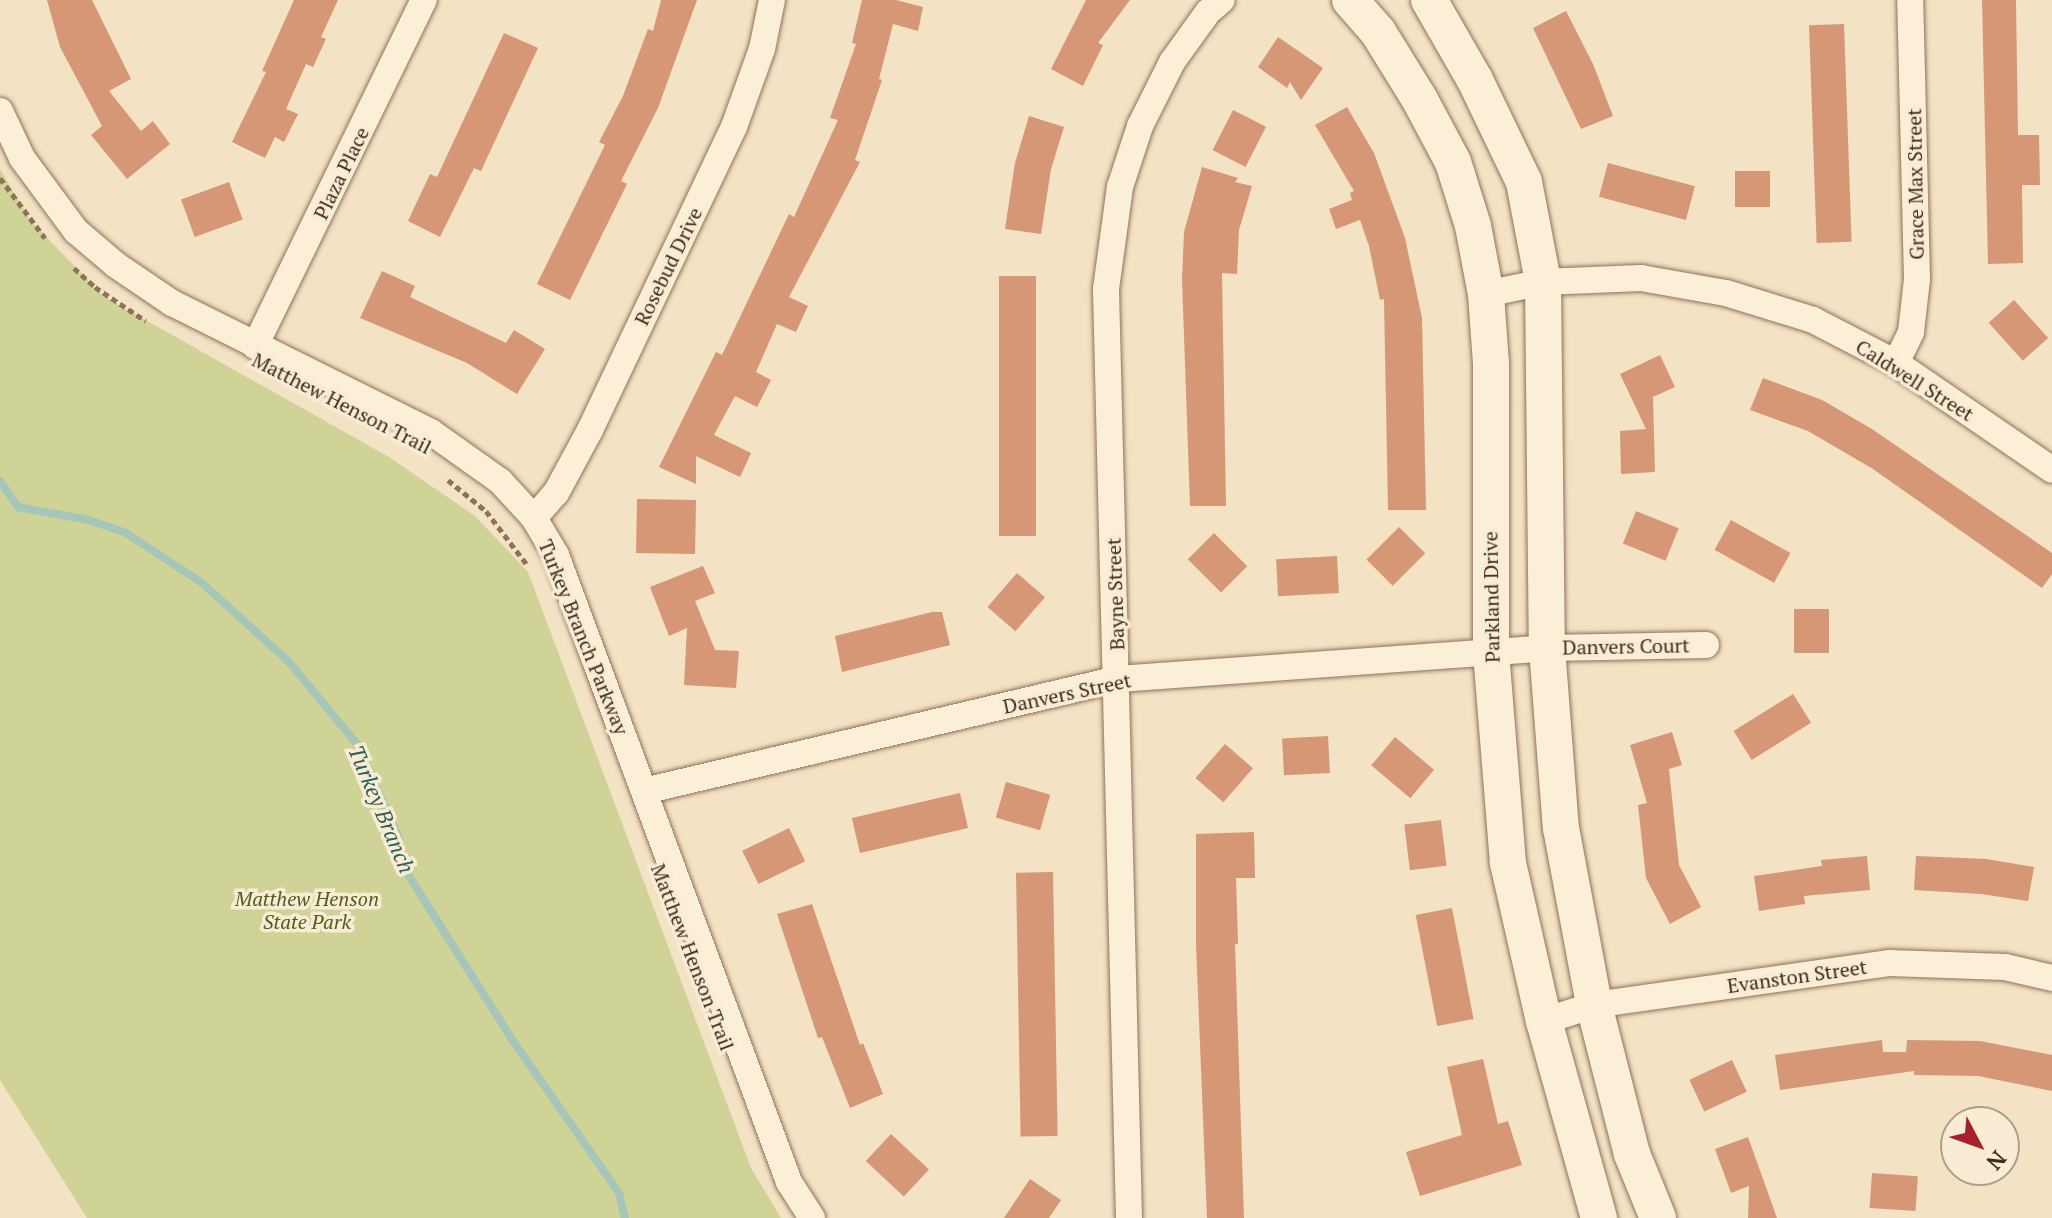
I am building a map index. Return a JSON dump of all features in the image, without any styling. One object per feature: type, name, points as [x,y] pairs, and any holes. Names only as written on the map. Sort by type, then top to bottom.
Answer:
[{"type":"street","name":"Plaza Place","points":[[255,346],[424,0]]},
{"type":"street","name":"Rosebud Drive","points":[[534,518],[556,493],[590,430],[734,127],[762,49],[772,0]]},
{"type":"street","name":"Bayne Street","points":[[1129,1218],[1106,289],[1120,187],[1140,126],[1172,62],[1208,12],[1222,0]]},
{"type":"street","name":"Parkland Drive","points":[[1350,0],[1378,32],[1453,162],[1473,226],[1486,294],[1491,363],[1491,652],[1508,863],[1544,1021],[1599,1218]]},
{"type":"street","points":[[1429,0],[1475,80],[1524,182],[1543,282],[1547,648],[1561,828],[1594,1005],[1632,1154],[1658,1218]]},
{"type":"street","name":"Grace Max Street","points":[[1896,363],[1911,332],[1917,279],[1910,0]]},
{"type":"street","name":"Turkey Branch Parkway","points":[[0,111],[22,158],[76,231],[116,265],[172,303],[431,432],[500,481],[534,518],[556,555],[789,1182],[812,1218]]},
{"type":"street","name":"Caldwell Street","points":[[1486,294],[1543,282],[1641,278],[1726,293],[1813,320],[1896,363],[2052,470]]},
{"type":"street","name":"Danvers Court","points":[[1547,648],[1706,645]]},
{"type":"street","name":"Danvers Street","points":[[644,791],[1118,679],[1547,648]]},
{"type":"street","name":"Evanston Street","points":[[1544,1021],[1594,1005],[1890,963],[2005,967],[2052,978]]},
{"type":"path","points":[[0,178],[48,242]]},
{"type":"path","points":[[66,261],[95,287],[133,314],[160,328]]},
{"type":"path","name":"Matthew Henson Trail","points":[[440,474],[486,511],[514,544],[536,578]]},
{"type":"green space","name":"Matthew Henson State Park","points":[[0,169],[30,220],[103,296],[389,457],[475,516],[528,572],[751,1168],[781,1218],[87,1218],[0,1080]]},
{"type":"building","points":[[47,0],[92,0],[131,79],[109,91],[141,131],[153,121],[170,144],[127,179],[91,135],[102,126],[60,47]]},
{"type":"building","points":[[294,0],[338,0],[321,37],[326,39],[313,67],[306,64],[286,109],[298,114],[284,142],[275,137],[265,158],[232,142],[266,72],[262,71]]},
{"type":"building","points":[[661,0],[697,0],[658,108],[621,181],[627,184],[570,300],[537,284],[605,145],[599,142],[623,96],[648,29],[653,31]]},
{"type":"building","points":[[862,0],[896,0],[923,7],[918,31],[893,24],[879,79],[882,80],[855,160],[860,162],[789,297],[808,306],[796,332],[777,324],[756,372],[771,380],[757,407],[735,396],[714,435],[751,453],[740,477],[696,456],[696,484],[659,467],[716,352],[722,355],[789,214],[794,217],[838,120],[830,118],[856,44],[852,43]]},
{"type":"building","points":[[1086,0],[1130,0],[1098,43],[1103,45],[1083,86],[1051,69]]},
{"type":"building","points":[[1982,0],[2016,0],[2018,135],[2039,135],[2040,185],[2022,185],[2023,263],[1988,264]]},
{"type":"building","points":[[1566,11],[1593,64],[1613,116],[1581,129],[1533,28]]},
{"type":"building","points":[[1844,24],[1852,242],[1817,243],[1809,25]]},
{"type":"building","points":[[504,33],[538,48],[481,171],[474,168],[440,237],[408,221],[430,174],[437,177]]},
{"type":"building","points":[[1278,37],[1323,68],[1301,100],[1290,82],[1287,88],[1258,67]]},
{"type":"building","points":[[1347,107],[1374,153],[1405,238],[1422,318],[1426,510],[1388,510],[1384,299],[1380,300],[1369,246],[1360,220],[1336,229],[1329,209],[1352,200],[1350,193],[1354,191],[1315,125]]},
{"type":"building","points":[[1233,110],[1266,127],[1246,167],[1213,150]]},
{"type":"building","points":[[1029,116],[1064,127],[1051,169],[1041,234],[1005,229],[1015,163]]},
{"type":"building","points":[[1608,163],[1695,186],[1686,220],[1599,197]]},
{"type":"building","points":[[1202,167],[1238,178],[1235,182],[1252,186],[1239,230],[1237,274],[1222,273],[1226,506],[1190,506],[1182,279],[1184,232]]},
{"type":"building","points":[[1735,171],[1770,171],[1770,207],[1735,207]]},
{"type":"building","points":[[229,182],[243,220],[195,237],[181,199]]},
{"type":"building","points":[[382,271],[415,286],[410,297],[506,343],[514,330],[545,349],[517,394],[467,363],[360,318]]},
{"type":"building","points":[[999,276],[1036,276],[1036,536],[999,536]]},
{"type":"building","points":[[2014,300],[2048,338],[2023,361],[1989,323]]},
{"type":"building","points":[[1660,355],[1675,387],[1653,397],[1655,472],[1621,474],[1620,431],[1646,429],[1620,374]]},
{"type":"building","points":[[1763,378],[1822,400],[1872,429],[2052,553],[2052,574],[2042,588],[1873,469],[1808,431],[1750,410]]},
{"type":"building","points":[[637,499],[696,500],[695,554],[636,553]]},
{"type":"building","points":[[1636,511],[1679,528],[1666,561],[1623,543]]},
{"type":"building","points":[[1731,520],[1790,553],[1774,583],[1715,550]]},
{"type":"building","points":[[1399,527],[1425,553],[1393,586],[1366,560]]},
{"type":"building","points":[[1214,533],[1247,566],[1221,592],[1188,559]]},
{"type":"building","points":[[1337,556],[1339,593],[1278,596],[1276,559]]},
{"type":"building","points":[[703,566],[715,593],[695,601],[715,650],[739,651],[736,688],[684,685],[687,628],[669,636],[650,587]]},
{"type":"building","points":[[1017,573],[1045,597],[1015,631],[987,607]]},
{"type":"building","points":[[1794,609],[1829,609],[1829,653],[1794,653]]},
{"type":"building","points":[[942,612],[950,645],[842,672],[835,636]]},
{"type":"building","points":[[1793,694],[1811,723],[1752,760],[1734,731]]},
{"type":"building","points":[[1672,732],[1682,765],[1669,769],[1679,865],[1701,907],[1670,924],[1646,878],[1638,805],[1647,803],[1630,745]]},
{"type":"building","points":[[1328,736],[1330,773],[1284,775],[1282,738]]},
{"type":"building","points":[[1395,737],[1434,770],[1410,798],[1371,765]]},
{"type":"building","points":[[1225,744],[1253,768],[1223,802],[1195,778]]},
{"type":"building","points":[[1006,782],[1050,795],[1040,830],[996,818]]},
{"type":"building","points":[[960,793],[968,828],[860,853],[852,818]]},
{"type":"building","points":[[1441,820],[1447,866],[1410,870],[1404,825]]},
{"type":"building","points":[[789,828],[805,861],[758,884],[742,851]]},
{"type":"building","points":[[1254,832],[1255,878],[1236,878],[1238,944],[1235,944],[1244,1218],[1207,1218],[1196,945],[1196,834]]},
{"type":"building","points":[[1867,856],[1870,890],[1804,896],[1805,904],[1759,911],[1754,876],[1822,866],[1821,860]]},
{"type":"building","points":[[1916,856],[1986,859],[2034,867],[2028,901],[1981,894],[1914,890]]},
{"type":"building","points":[[1053,872],[1058,1136],[1021,1137],[1016,873]]},
{"type":"building","points":[[812,904],[860,1045],[863,1043],[883,1094],[850,1108],[822,1037],[818,1038],[777,914]]},
{"type":"building","points":[[1452,908],[1474,1019],[1437,1026],[1416,915]]},
{"type":"building","points":[[1882,1040],[1883,1052],[1906,1052],[1907,1040],[1980,1041],[2052,1055],[2052,1091],[1978,1076],[1914,1075],[1914,1071],[1780,1090],[1775,1055]]},
{"type":"building","points":[[1483,1059],[1498,1124],[1508,1121],[1522,1165],[1420,1196],[1406,1152],[1462,1135],[1447,1067]]},
{"type":"building","points":[[1732,1060],[1747,1092],[1704,1112],[1689,1080]]},
{"type":"building","points":[[891,1134],[929,1169],[904,1197],[866,1161]]},
{"type":"building","points":[[1748,1137],[1777,1218],[1748,1218],[1749,1186],[1731,1193],[1715,1149]]},
{"type":"building","points":[[1872,1173],[1918,1176],[1915,1211],[1870,1208]]},
{"type":"building","points":[[1030,1179],[1061,1200],[1049,1218],[1004,1218]]},
{"type":"waterway","name":"Turkey Branch","points":[[0,481],[18,507],[89,520],[126,533],[202,583],[289,662],[357,744],[398,836],[404,868],[511,1038],[619,1193],[625,1218]]}]
